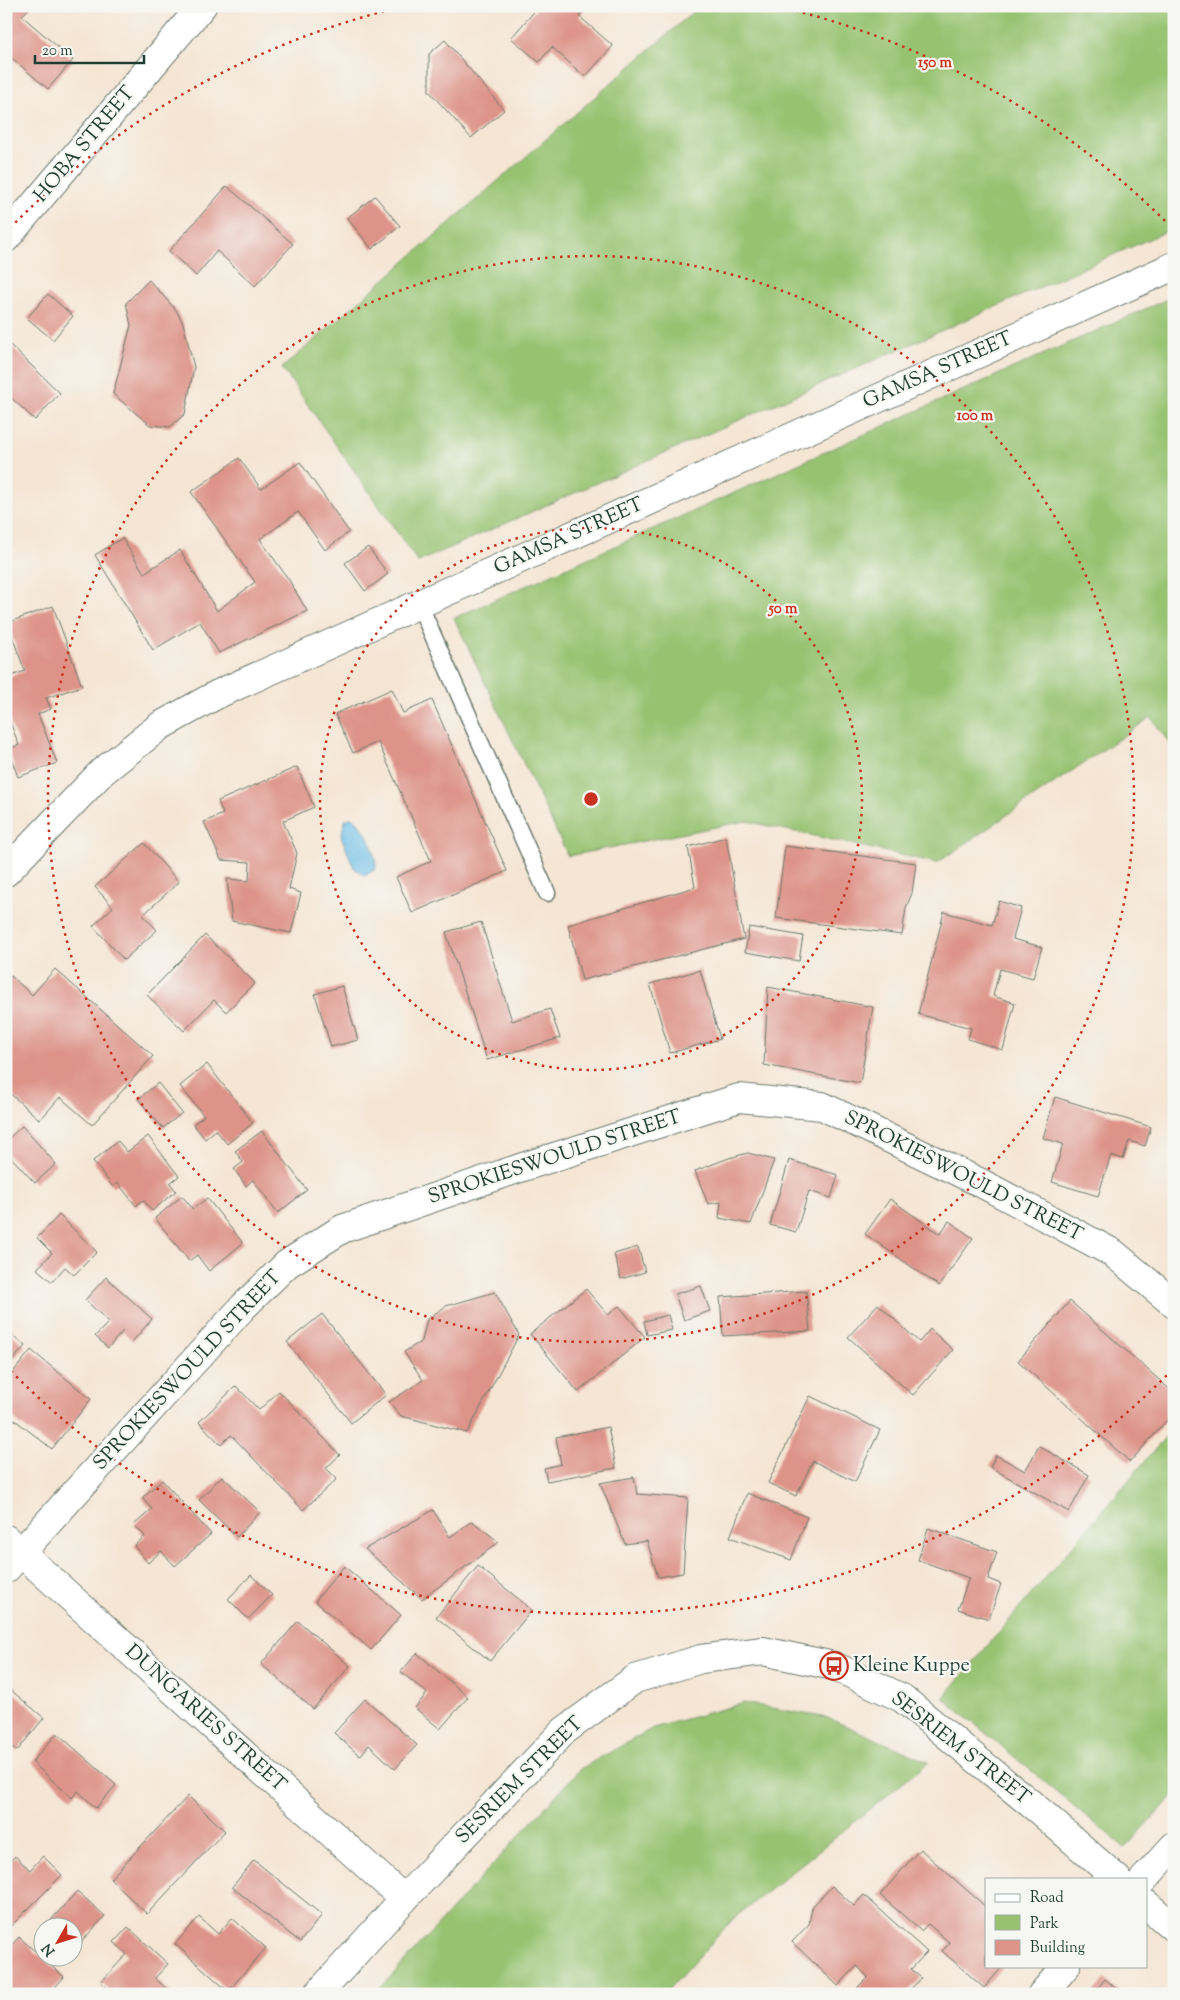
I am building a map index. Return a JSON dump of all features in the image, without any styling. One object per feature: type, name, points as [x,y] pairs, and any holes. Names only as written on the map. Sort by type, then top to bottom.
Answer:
[{"type":"street","name":"HOBA STREET","points":[[6,238],[202,6]]},
{"type":"street","name":"GAMSA STREET","points":[[6,872],[102,772],[160,726],[218,694],[1174,266]]},
{"type":"street","name":"SPROKIESWOULD STREET","points":[[12,1554],[243,1307],[287,1264],[342,1229],[523,1167],[739,1098],[822,1106],[981,1184],[1113,1254],[1174,1304]]},
{"type":"street","name":"DUNGARIES STREET","points":[[12,1554],[404,1899]]},
{"type":"street","name":"SESRIEM STREET","points":[[318,1994],[404,1899],[564,1731],[635,1679],[701,1659],[763,1651],[834,1666],[902,1698],[1042,1812],[1116,1878]]},
{"type":"street","points":[[1145,1878],[1174,1846]]},
{"type":"street","points":[[1148,1906],[1174,1928]]},
{"type":"street","points":[[1042,1994],[1064,1968]]},
{"type":"lane","points":[[420,604],[547,893]]},
{"type":"green space","points":[[700,6],[1174,6],[1174,228],[418,562],[282,368]]},
{"type":"green space","points":[[1174,296],[1174,750],[1151,717],[937,863],[746,821],[568,856],[454,618]]},
{"type":"green space","points":[[1174,1427],[1174,1795],[1125,1848],[943,1698]]},
{"type":"green space","points":[[744,1703],[828,1718],[929,1762],[733,1919],[665,1994],[375,1994],[580,1769],[653,1728]]},
{"type":"water","points":[[353,817],[366,834],[376,862],[376,869],[365,876],[354,868],[341,836],[345,820]]},
{"type":"building","points":[[6,6],[31,6],[22,16],[73,60],[48,89],[6,53]]},
{"type":"building","points":[[539,6],[588,6],[579,16],[613,46],[585,77],[552,47],[539,62],[511,38]]},
{"type":"building","points":[[445,40],[504,110],[471,138],[429,91],[429,54]]},
{"type":"building","points":[[227,186],[293,244],[255,286],[217,251],[196,276],[169,251]]},
{"type":"building","points":[[375,196],[400,226],[372,249],[347,218]]},
{"type":"building","points":[[149,280],[176,310],[183,323],[194,367],[185,414],[170,427],[150,425],[113,394],[131,325],[126,303]]},
{"type":"building","points":[[48,294],[73,316],[53,340],[27,318]]},
{"type":"building","points":[[6,341],[60,393],[35,420],[6,393]]},
{"type":"building","points":[[239,458],[261,489],[300,462],[349,532],[325,550],[298,512],[260,539],[289,580],[307,611],[219,653],[200,622],[153,650],[95,555],[122,538],[144,573],[180,550],[217,611],[255,582],[191,492]]},
{"type":"building","points":[[368,547],[388,574],[365,591],[345,563]]},
{"type":"building","points":[[53,606],[82,686],[46,698],[51,709],[38,714],[57,763],[18,777],[8,749],[19,745],[6,712],[6,678],[25,671],[7,623]]},
{"type":"building","points":[[392,689],[403,713],[432,700],[507,871],[412,913],[396,877],[431,861],[378,742],[353,753],[335,714]]},
{"type":"building","points":[[297,767],[314,807],[283,821],[297,853],[289,889],[301,893],[291,933],[232,921],[227,879],[249,881],[250,862],[221,860],[204,822],[223,814],[218,801]]},
{"type":"building","points":[[726,837],[744,939],[582,980],[568,925],[695,887],[688,847]]},
{"type":"building","points":[[144,843],[179,882],[143,915],[157,930],[124,960],[93,926],[113,907],[95,887]]},
{"type":"building","points":[[785,846],[916,863],[912,893],[906,908],[902,935],[776,918]]},
{"type":"building","points":[[999,901],[1021,908],[1013,939],[1042,947],[1033,978],[1000,969],[993,996],[1015,1003],[1003,1050],[968,1039],[971,1028],[918,1014],[944,912],[992,925]]},
{"type":"building","points":[[481,922],[512,1021],[550,1009],[560,1038],[487,1060],[446,932]]},
{"type":"building","points":[[749,927],[803,936],[799,961],[745,952]]},
{"type":"building","points":[[205,935],[255,983],[226,1012],[214,1000],[184,1031],[147,995]]},
{"type":"building","points":[[55,969],[153,1056],[92,1125],[60,1097],[40,1120],[6,1090],[6,1075],[13,1068],[6,1063],[6,981],[11,976],[32,995]]},
{"type":"building","points":[[700,970],[720,1039],[670,1053],[650,984]]},
{"type":"building","points":[[342,986],[358,1040],[331,1047],[315,994]]},
{"type":"building","points":[[768,987],[873,1007],[860,1083],[764,1065]]},
{"type":"building","points":[[207,1064],[253,1123],[227,1144],[216,1130],[205,1139],[193,1124],[204,1116],[180,1086]]},
{"type":"building","points":[[158,1083],[182,1113],[163,1128],[138,1099]]},
{"type":"building","points":[[1055,1097],[1151,1127],[1145,1146],[1129,1141],[1123,1159],[1111,1155],[1098,1196],[1052,1182],[1063,1144],[1043,1138]]},
{"type":"building","points":[[22,1126],[56,1164],[35,1183],[6,1152],[6,1141]]},
{"type":"building","points":[[262,1131],[307,1190],[278,1213],[253,1180],[246,1186],[234,1169],[243,1162],[235,1151]]},
{"type":"building","points":[[148,1136],[179,1176],[170,1183],[176,1191],[152,1211],[143,1200],[136,1206],[118,1183],[113,1187],[93,1161],[118,1141],[127,1152]]},
{"type":"building","points":[[748,1153],[774,1160],[751,1224],[719,1218],[721,1202],[708,1204],[695,1171]]},
{"type":"building","points":[[789,1160],[838,1175],[831,1198],[809,1191],[796,1232],[770,1225]]},
{"type":"building","points":[[182,1196],[193,1209],[207,1198],[243,1243],[209,1271],[197,1255],[189,1261],[155,1218]]},
{"type":"building","points":[[890,1199],[940,1234],[949,1221],[973,1238],[939,1286],[865,1234]]},
{"type":"building","points":[[59,1215],[97,1252],[74,1275],[65,1267],[52,1282],[37,1269],[52,1253],[37,1238]]},
{"type":"building","points":[[638,1247],[645,1272],[621,1279],[614,1254]]},
{"type":"building","points":[[106,1277],[152,1319],[133,1341],[123,1331],[108,1348],[95,1336],[109,1322],[85,1300]]},
{"type":"building","points":[[701,1286],[710,1311],[684,1320],[675,1294]]},
{"type":"building","points":[[586,1289],[608,1315],[619,1306],[645,1337],[578,1392],[530,1334]]},
{"type":"building","points":[[806,1291],[810,1331],[723,1336],[720,1297]]},
{"type":"building","points":[[495,1292],[519,1335],[467,1433],[401,1416],[389,1402],[423,1380],[404,1352],[422,1341],[427,1319],[446,1306]]},
{"type":"building","points":[[1070,1301],[1174,1393],[1174,1412],[1130,1462],[1018,1361]]},
{"type":"building","points":[[878,1304],[919,1342],[930,1329],[953,1350],[913,1395],[848,1337]]},
{"type":"building","points":[[322,1314],[386,1395],[351,1423],[287,1342]]},
{"type":"building","points":[[668,1315],[672,1330],[647,1335],[644,1321]]},
{"type":"building","points":[[6,1329],[25,1346],[6,1368]]},
{"type":"building","points":[[31,1350],[91,1399],[52,1449],[6,1413],[6,1381]]},
{"type":"building","points":[[236,1386],[259,1410],[279,1391],[340,1455],[326,1468],[337,1479],[303,1510],[231,1435],[221,1445],[199,1422]]},
{"type":"building","points":[[810,1396],[880,1430],[855,1482],[813,1461],[796,1496],[768,1483]]},
{"type":"building","points":[[608,1427],[616,1468],[547,1481],[544,1468],[561,1464],[556,1437]]},
{"type":"building","points":[[1039,1446],[1089,1475],[1069,1512],[990,1467],[996,1455],[1025,1471]]},
{"type":"building","points":[[222,1476],[260,1512],[237,1537],[199,1500]]},
{"type":"building","points":[[634,1477],[637,1494],[688,1498],[683,1573],[658,1577],[647,1541],[625,1544],[600,1483]]},
{"type":"building","points":[[162,1480],[211,1534],[175,1566],[161,1551],[148,1563],[134,1546],[145,1536],[134,1525],[152,1509],[142,1498]]},
{"type":"building","points":[[747,1493],[807,1517],[791,1560],[730,1537]]},
{"type":"building","points":[[433,1510],[450,1537],[472,1521],[499,1542],[422,1599],[365,1549]]},
{"type":"building","points":[[928,1528],[997,1552],[988,1579],[1001,1584],[989,1619],[958,1609],[969,1578],[918,1560]]},
{"type":"building","points":[[344,1566],[401,1615],[371,1650],[315,1601]]},
{"type":"building","points":[[478,1566],[532,1610],[490,1661],[436,1617]]},
{"type":"building","points":[[251,1575],[272,1595],[248,1619],[228,1599]]},
{"type":"building","points":[[298,1621],[350,1666],[313,1709],[261,1664]]},
{"type":"building","points":[[417,1653],[468,1697],[440,1729],[415,1708],[427,1693],[401,1672]]},
{"type":"building","points":[[6,1686],[44,1718],[17,1751],[6,1742]]},
{"type":"building","points":[[365,1699],[417,1745],[395,1769],[369,1745],[360,1756],[334,1733]]},
{"type":"building","points":[[57,1733],[116,1785],[96,1808],[78,1791],[72,1798],[32,1762]]},
{"type":"building","points":[[188,1796],[225,1831],[147,1914],[110,1879]]},
{"type":"building","points":[[920,1849],[985,1906],[985,1968],[1001,1968],[984,1988],[942,1951],[950,1943],[928,1924],[921,1931],[880,1895]]},
{"type":"building","points":[[15,1856],[30,1870],[43,1856],[62,1875],[6,1931],[6,1865]]},
{"type":"building","points":[[254,1860],[322,1915],[300,1942],[232,1887]]},
{"type":"building","points":[[832,1886],[854,1906],[864,1895],[927,1952],[911,1969],[921,1978],[906,1994],[857,1994],[858,1987],[868,1977],[857,1966],[838,1986],[792,1942],[809,1924],[812,1907]]},
{"type":"building","points":[[77,1891],[105,1916],[82,1941],[82,1918],[53,1918]]},
{"type":"building","points":[[199,1917],[218,1934],[232,1918],[266,1948],[228,1991],[175,1944]]},
{"type":"building","points":[[128,1927],[168,1964],[155,1978],[172,1994],[113,1994],[101,1982],[127,1954],[114,1942]]},
{"type":"building","points":[[19,1937],[32,1949],[32,1968],[54,1968],[64,1977],[49,1994],[6,1994],[6,1951]]},
{"type":"building","points":[[1105,1979],[1122,1994],[1093,1994]]},
{"type":"place","name":"Kleine Kuppe","points":[[834,1666]]}]
